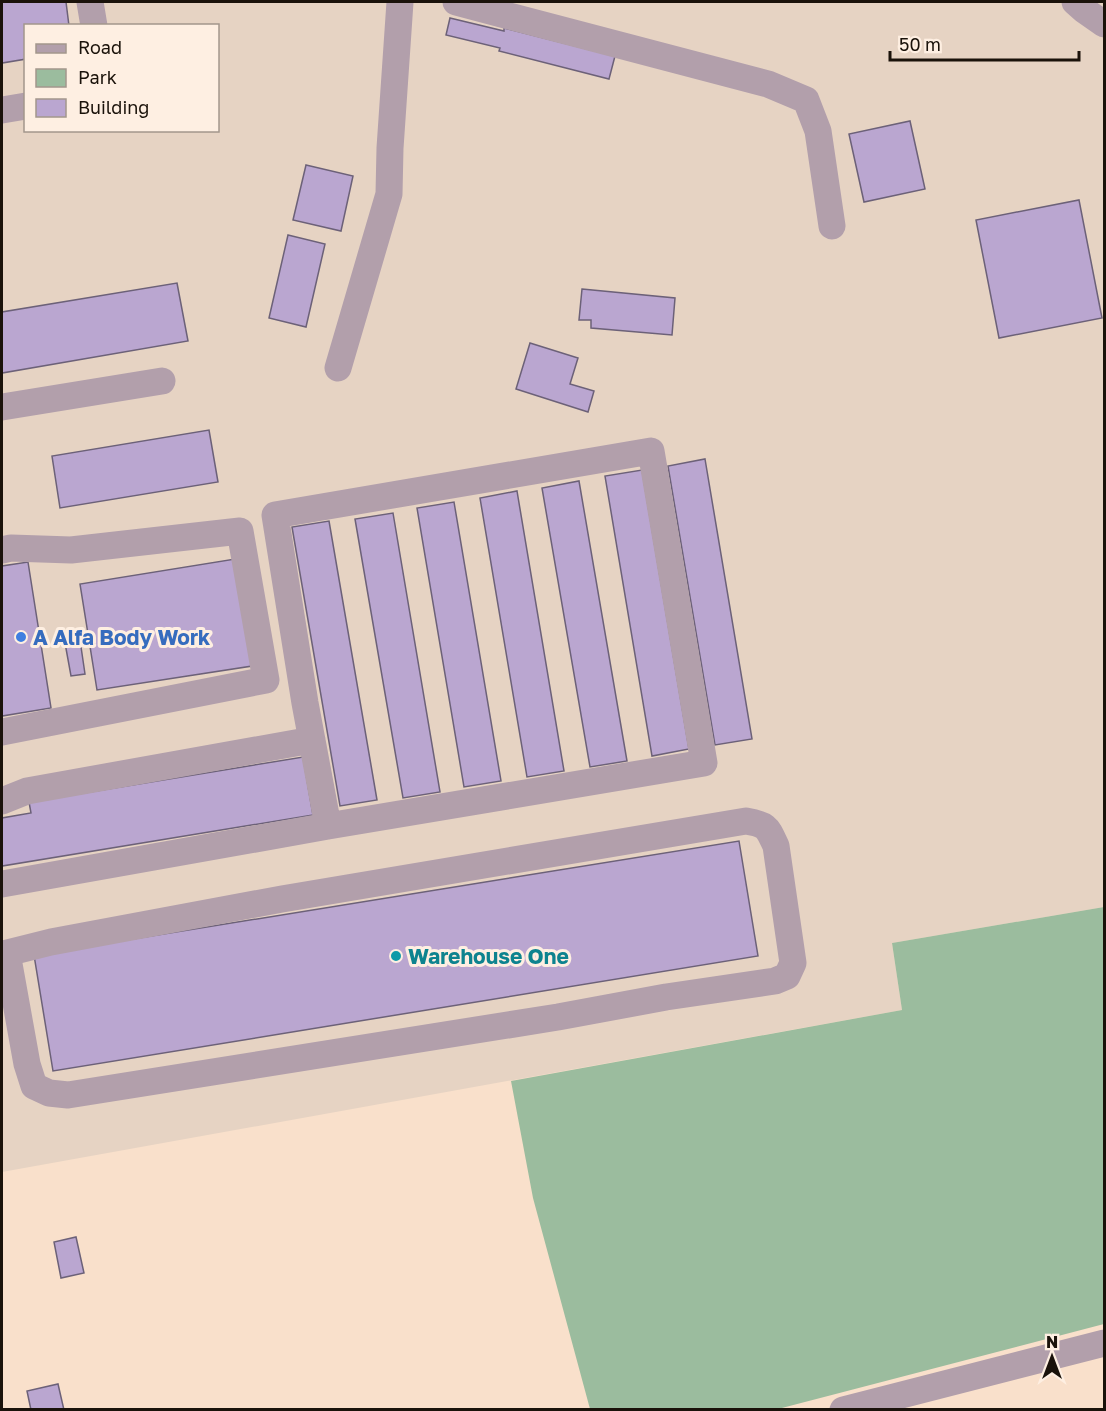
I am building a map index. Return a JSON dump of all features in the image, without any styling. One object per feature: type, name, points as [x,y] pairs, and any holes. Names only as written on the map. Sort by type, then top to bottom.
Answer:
[{"type":"street","points":[[90,2],[94,24]]},
{"type":"street","points":[[338,368],[388,194],[400,2]]},
{"type":"street","points":[[456,2],[768,84],[806,100],[818,131],[832,226]]},
{"type":"street","points":[[1075,2],[1104,24]]},
{"type":"street","points":[[2,110],[24,106]]},
{"type":"street","points":[[2,407],[162,381]]},
{"type":"street","points":[[2,884],[704,763],[651,452],[275,515],[328,826]]},
{"type":"street","points":[[2,550],[10,548],[71,549],[240,531],[266,680],[2,732]]},
{"type":"street","points":[[2,801],[27,791],[312,740]]},
{"type":"street","points":[[746,820],[768,828],[776,846],[794,963],[787,976],[775,981],[666,996],[558,1017],[68,1095],[49,1093],[34,1086],[27,1064],[4,954],[51,942],[282,899],[746,820]]},
{"type":"street","points":[[843,1410],[1104,1343]]},
{"type":"shaded area","points":[[2,2],[1104,2],[1104,907],[892,943],[902,1010],[2,1172]]},
{"type":"green space","points":[[1104,907],[1104,1324],[778,1409],[590,1409],[533,1198],[511,1081],[902,1010],[892,943]]},
{"type":"building","points":[[2,2],[66,2],[69,24],[24,24],[24,59],[2,63]]},
{"type":"building","points":[[450,18],[504,31],[504,28],[615,56],[609,79],[446,35]]},
{"type":"building","points":[[910,121],[925,189],[864,202],[849,134]]},
{"type":"building","points":[[306,165],[353,176],[341,231],[293,220]]},
{"type":"building","points":[[1079,200],[1102,318],[999,338],[976,220]]},
{"type":"building","points":[[288,235],[325,244],[306,327],[269,318]]},
{"type":"building","points":[[177,283],[188,341],[2,373],[2,312]]},
{"type":"building","points":[[582,289],[675,298],[672,335],[591,328],[591,320],[579,320]]},
{"type":"building","points":[[530,343],[578,358],[570,384],[594,391],[588,412],[516,389]]},
{"type":"building","points":[[209,430],[218,482],[60,508],[52,456]]},
{"type":"building","points":[[705,459],[752,739],[715,745],[668,466]]},
{"type":"building","points":[[642,470],[689,749],[652,756],[605,476]]},
{"type":"building","points":[[579,481],[627,761],[590,767],[542,488]]},
{"type":"building","points":[[517,491],[564,771],[527,777],[480,498]]},
{"type":"building","points":[[454,502],[501,781],[464,787],[417,508]]},
{"type":"building","points":[[393,513],[440,792],[403,798],[355,519]]},
{"type":"building","points":[[329,521],[377,800],[340,806],[292,527]]},
{"type":"building","points":[[235,559],[252,666],[97,690],[80,584]]},
{"type":"building","name":"A Alfa Body Work","points":[[28,562],[51,708],[2,716],[2,566]]},
{"type":"building","points":[[80,640],[85,674],[71,676],[65,643]]},
{"type":"building","points":[[303,757],[313,815],[2,866],[2,818],[31,813],[29,802]]},
{"type":"building","name":"Warehouse One","points":[[739,841],[758,956],[53,1071],[34,955]]},
{"type":"building","points":[[76,1237],[84,1273],[61,1278],[54,1242]]},
{"type":"building","points":[[58,1384],[64,1410],[31,1410],[27,1391]]},
{"type":"place","name":"A Alfa Body Work","points":[[21,637]]},
{"type":"place","name":"Warehouse One","points":[[396,956]]}]
